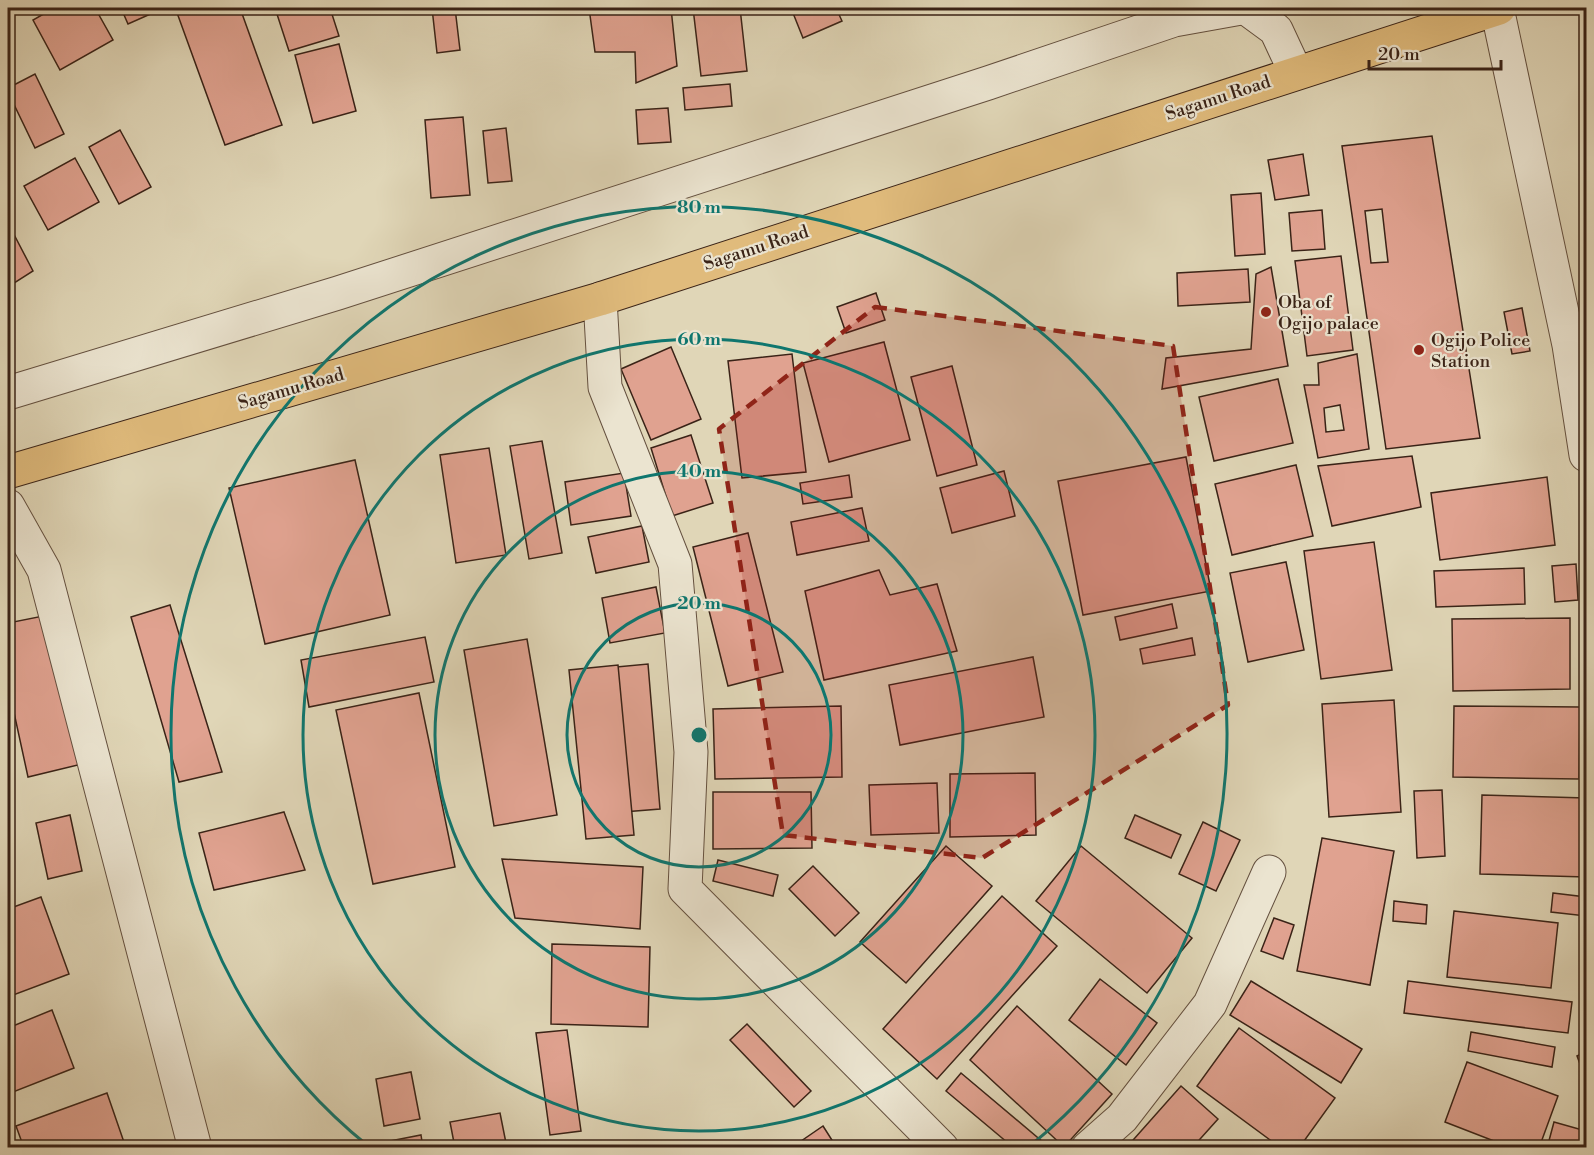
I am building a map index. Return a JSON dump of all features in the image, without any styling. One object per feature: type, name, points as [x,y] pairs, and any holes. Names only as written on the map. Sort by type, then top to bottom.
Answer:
[{"type":"highway","name":"Sagamu Road","points":[[8,472],[600,299],[1498,8]]},
{"type":"street","points":[[8,393],[338,293],[1174,20],[1241,8]]},
{"type":"street","points":[[1246,8],[1276,30],[1296,72]]},
{"type":"street","points":[[1498,8],[1569,345],[1587,455]]},
{"type":"street","points":[[600,299],[604,387],[675,564],[691,752],[685,889],[942,1148]]},
{"type":"street","points":[[8,506],[44,570],[195,1148]]},
{"type":"street","points":[[1088,1148],[1122,1118],[1210,1004],[1269,872]]},
{"type":"highlighted area","points":[[875,307],[1173,346],[1228,705],[982,858],[783,835],[719,429]]},
{"type":"building","points":[[54,8],[95,8],[113,40],[60,70],[33,20]]},
{"type":"building","points":[[121,8],[164,8],[128,24]]},
{"type":"building","points":[[240,8],[282,125],[225,145],[176,10]]},
{"type":"building","points":[[275,8],[330,8],[339,36],[289,51]]},
{"type":"building","points":[[432,8],[455,8],[460,50],[437,53]]},
{"type":"building","points":[[589,8],[671,8],[677,66],[636,83],[635,52],[595,52]]},
{"type":"building","points":[[693,8],[740,8],[747,71],[701,76]]},
{"type":"building","points":[[791,8],[836,8],[842,21],[803,38]]},
{"type":"building","points":[[339,44],[356,111],[313,123],[295,55]]},
{"type":"building","points":[[35,74],[64,134],[35,148],[8,88]]},
{"type":"building","points":[[730,84],[732,106],[685,110],[683,88]]},
{"type":"building","points":[[668,108],[671,142],[638,144],[636,110]]},
{"type":"building","points":[[463,117],[470,195],[431,198],[425,120]]},
{"type":"building","points":[[506,128],[512,181],[488,183],[483,131]]},
{"type":"building","points":[[120,130],[151,187],[119,204],[89,147]]},
{"type":"building","name":"Ogijo Police Station","points":[[1432,136],[1480,438],[1386,449],[1342,146]],"holes":[[[1382,209],[1388,262],[1371,263],[1365,211]]]},
{"type":"building","points":[[1303,154],[1309,195],[1275,200],[1268,160]]},
{"type":"building","points":[[75,158],[99,202],[48,230],[24,186]]},
{"type":"building","points":[[1261,193],[1265,254],[1235,256],[1231,195]]},
{"type":"building","points":[[1322,210],[1325,249],[1292,251],[1289,213]]},
{"type":"building","points":[[8,223],[33,271],[8,287]]},
{"type":"building","points":[[1341,256],[1353,350],[1307,356],[1295,261]]},
{"type":"building","name":"Oba of Ogijo palace","points":[[1271,267],[1288,366],[1162,389],[1166,358],[1251,349],[1256,274]]},
{"type":"building","points":[[1248,269],[1250,302],[1178,306],[1177,273]]},
{"type":"building","points":[[876,293],[885,320],[846,333],[837,307]]},
{"type":"building","points":[[1522,308],[1530,351],[1512,354],[1504,312]]},
{"type":"building","points":[[884,342],[910,440],[829,462],[803,363]]},
{"type":"building","points":[[671,347],[701,419],[651,440],[621,369]]},
{"type":"building","points":[[792,354],[806,472],[742,478],[728,361]]},
{"type":"building","points":[[1357,354],[1369,449],[1318,458],[1304,385],[1319,385],[1318,363]],"holes":[[[1340,405],[1344,430],[1326,432],[1324,408]]]},
{"type":"building","points":[[952,366],[977,465],[937,476],[911,377]]},
{"type":"building","points":[[1278,379],[1293,443],[1214,461],[1199,397]]},
{"type":"building","points":[[691,435],[713,503],[672,516],[651,448]]},
{"type":"building","points":[[542,441],[562,553],[529,559],[510,446]]},
{"type":"building","points":[[489,448],[506,555],[456,563],[440,455]]},
{"type":"building","points":[[1412,456],[1421,507],[1332,526],[1318,466]]},
{"type":"building","points":[[1186,457],[1211,591],[1083,615],[1058,481]]},
{"type":"building","points":[[355,460],[390,615],[265,644],[229,488]]},
{"type":"building","points":[[1296,465],[1313,536],[1232,555],[1215,484]]},
{"type":"building","points":[[1004,471],[1015,516],[952,533],[940,488]]},
{"type":"building","points":[[624,473],[631,516],[571,525],[565,482]]},
{"type":"building","points":[[849,475],[852,497],[803,504],[800,483]]},
{"type":"building","points":[[1547,477],[1555,545],[1440,560],[1431,493]]},
{"type":"building","points":[[862,508],[869,541],[797,555],[791,522]]},
{"type":"building","points":[[642,526],[649,562],[596,573],[588,537]]},
{"type":"building","points":[[748,533],[783,672],[728,686],[693,547]]},
{"type":"building","points":[[1374,542],[1392,670],[1321,679],[1304,551]]},
{"type":"building","points":[[1286,562],[1304,650],[1248,662],[1230,573]]},
{"type":"building","points":[[1576,564],[1578,600],[1555,602],[1552,566]]},
{"type":"building","points":[[1524,568],[1525,604],[1436,607],[1434,571]]},
{"type":"building","points":[[879,570],[890,595],[937,584],[957,651],[824,680],[805,591]]},
{"type":"building","points":[[656,587],[665,633],[610,643],[602,598]]},
{"type":"building","points":[[1172,604],[1177,628],[1120,640],[1115,617]]},
{"type":"building","points":[[170,605],[222,772],[179,782],[131,617]]},
{"type":"building","points":[[43,616],[82,764],[28,777],[8,685],[8,623]]},
{"type":"building","points":[[1570,618],[1570,689],[1453,691],[1452,619]]},
{"type":"building","points":[[425,637],[434,682],[309,707],[301,660]]},
{"type":"building","points":[[1192,638],[1195,655],[1143,664],[1140,649]]},
{"type":"building","points":[[527,639],[557,815],[494,826],[464,650]]},
{"type":"building","points":[[1033,657],[1044,717],[900,745],[889,685]]},
{"type":"building","points":[[648,664],[660,809],[586,815],[574,671]]},
{"type":"building","points":[[618,665],[634,835],[586,839],[569,670]]},
{"type":"building","points":[[419,693],[455,867],[373,884],[336,710]]},
{"type":"building","points":[[1394,700],[1401,812],[1329,817],[1322,704]]},
{"type":"building","points":[[841,706],[842,777],[715,779],[713,709]]},
{"type":"building","points":[[1454,706],[1580,707],[1579,779],[1453,777]]},
{"type":"building","points":[[1035,773],[1036,835],[950,837],[950,774]]},
{"type":"building","points":[[937,783],[939,833],[871,835],[869,785]]},
{"type":"building","points":[[1442,790],[1445,856],[1417,858],[1414,791]]},
{"type":"building","points":[[713,792],[811,792],[812,848],[713,849]]},
{"type":"building","points":[[1482,795],[1586,798],[1586,877],[1480,874]]},
{"type":"building","points":[[284,812],[305,870],[214,890],[199,833]]},
{"type":"building","points":[[70,815],[82,871],[48,879],[36,823]]},
{"type":"building","points":[[1135,815],[1181,835],[1171,858],[1125,838]]},
{"type":"building","points":[[1203,822],[1240,840],[1216,891],[1179,874]]},
{"type":"building","points":[[1322,838],[1394,851],[1370,985],[1297,971]]},
{"type":"building","points":[[946,846],[992,886],[906,983],[860,942]]},
{"type":"building","points":[[1081,846],[1192,938],[1147,993],[1036,901]]},
{"type":"building","points":[[502,859],[643,867],[640,929],[515,918]]},
{"type":"building","points":[[718,860],[778,875],[773,896],[713,881]]},
{"type":"building","points":[[813,866],[859,913],[835,936],[789,889]]},
{"type":"building","points":[[1553,893],[1586,897],[1586,916],[1551,912]]},
{"type":"building","points":[[1002,896],[1057,946],[937,1079],[883,1029]]},
{"type":"building","points":[[41,897],[69,974],[8,997],[8,909]]},
{"type":"building","points":[[1394,901],[1427,905],[1426,924],[1393,921]]},
{"type":"building","points":[[1454,911],[1558,923],[1551,988],[1447,977]]},
{"type":"building","points":[[1274,918],[1294,925],[1283,959],[1261,951]]},
{"type":"building","points":[[552,944],[650,947],[648,1027],[551,1024]]},
{"type":"building","points":[[1100,979],[1157,1023],[1126,1065],[1069,1020]]},
{"type":"building","points":[[1251,981],[1362,1049],[1341,1083],[1230,1015]]},
{"type":"building","points":[[1408,981],[1572,1002],[1568,1033],[1404,1013]]},
{"type":"building","points":[[1017,1006],[1112,1094],[1064,1147],[970,1060]]},
{"type":"building","points":[[52,1010],[74,1068],[8,1094],[8,1028]]},
{"type":"building","points":[[747,1024],[811,1091],[794,1107],[730,1040]]},
{"type":"building","points":[[1239,1028],[1335,1098],[1299,1148],[1281,1148],[1197,1086]]},
{"type":"building","points":[[567,1030],[581,1131],[550,1135],[536,1033]]},
{"type":"building","points":[[1471,1032],[1555,1047],[1552,1067],[1468,1051]]},
{"type":"building","points":[[1586,1052],[1586,1071],[1583,1072],[1577,1056]]},
{"type":"building","points":[[1467,1062],[1558,1096],[1539,1148],[1512,1148],[1445,1122]]},
{"type":"building","points":[[411,1072],[420,1119],[384,1126],[376,1079]]},
{"type":"building","points":[[961,1073],[1050,1148],[1014,1148],[946,1091]]},
{"type":"building","points":[[1181,1086],[1218,1119],[1192,1148],[1126,1148]]},
{"type":"building","points":[[107,1093],[126,1148],[24,1148],[16,1126]]},
{"type":"building","points":[[500,1113],[507,1148],[455,1148],[450,1122]]},
{"type":"building","points":[[1554,1122],[1586,1131],[1582,1148],[1547,1148]]},
{"type":"building","points":[[823,1126],[837,1148],[791,1148]]},
{"type":"building","points":[[421,1135],[423,1148],[364,1148],[364,1146]]},
{"type":"building","points":[[1448,1142],[1460,1148],[1446,1148]]},
{"type":"place","name":"Oba of Ogijo palace","points":[[1266,312]]},
{"type":"place","name":"Ogijo Police Station","points":[[1419,350]]}]
